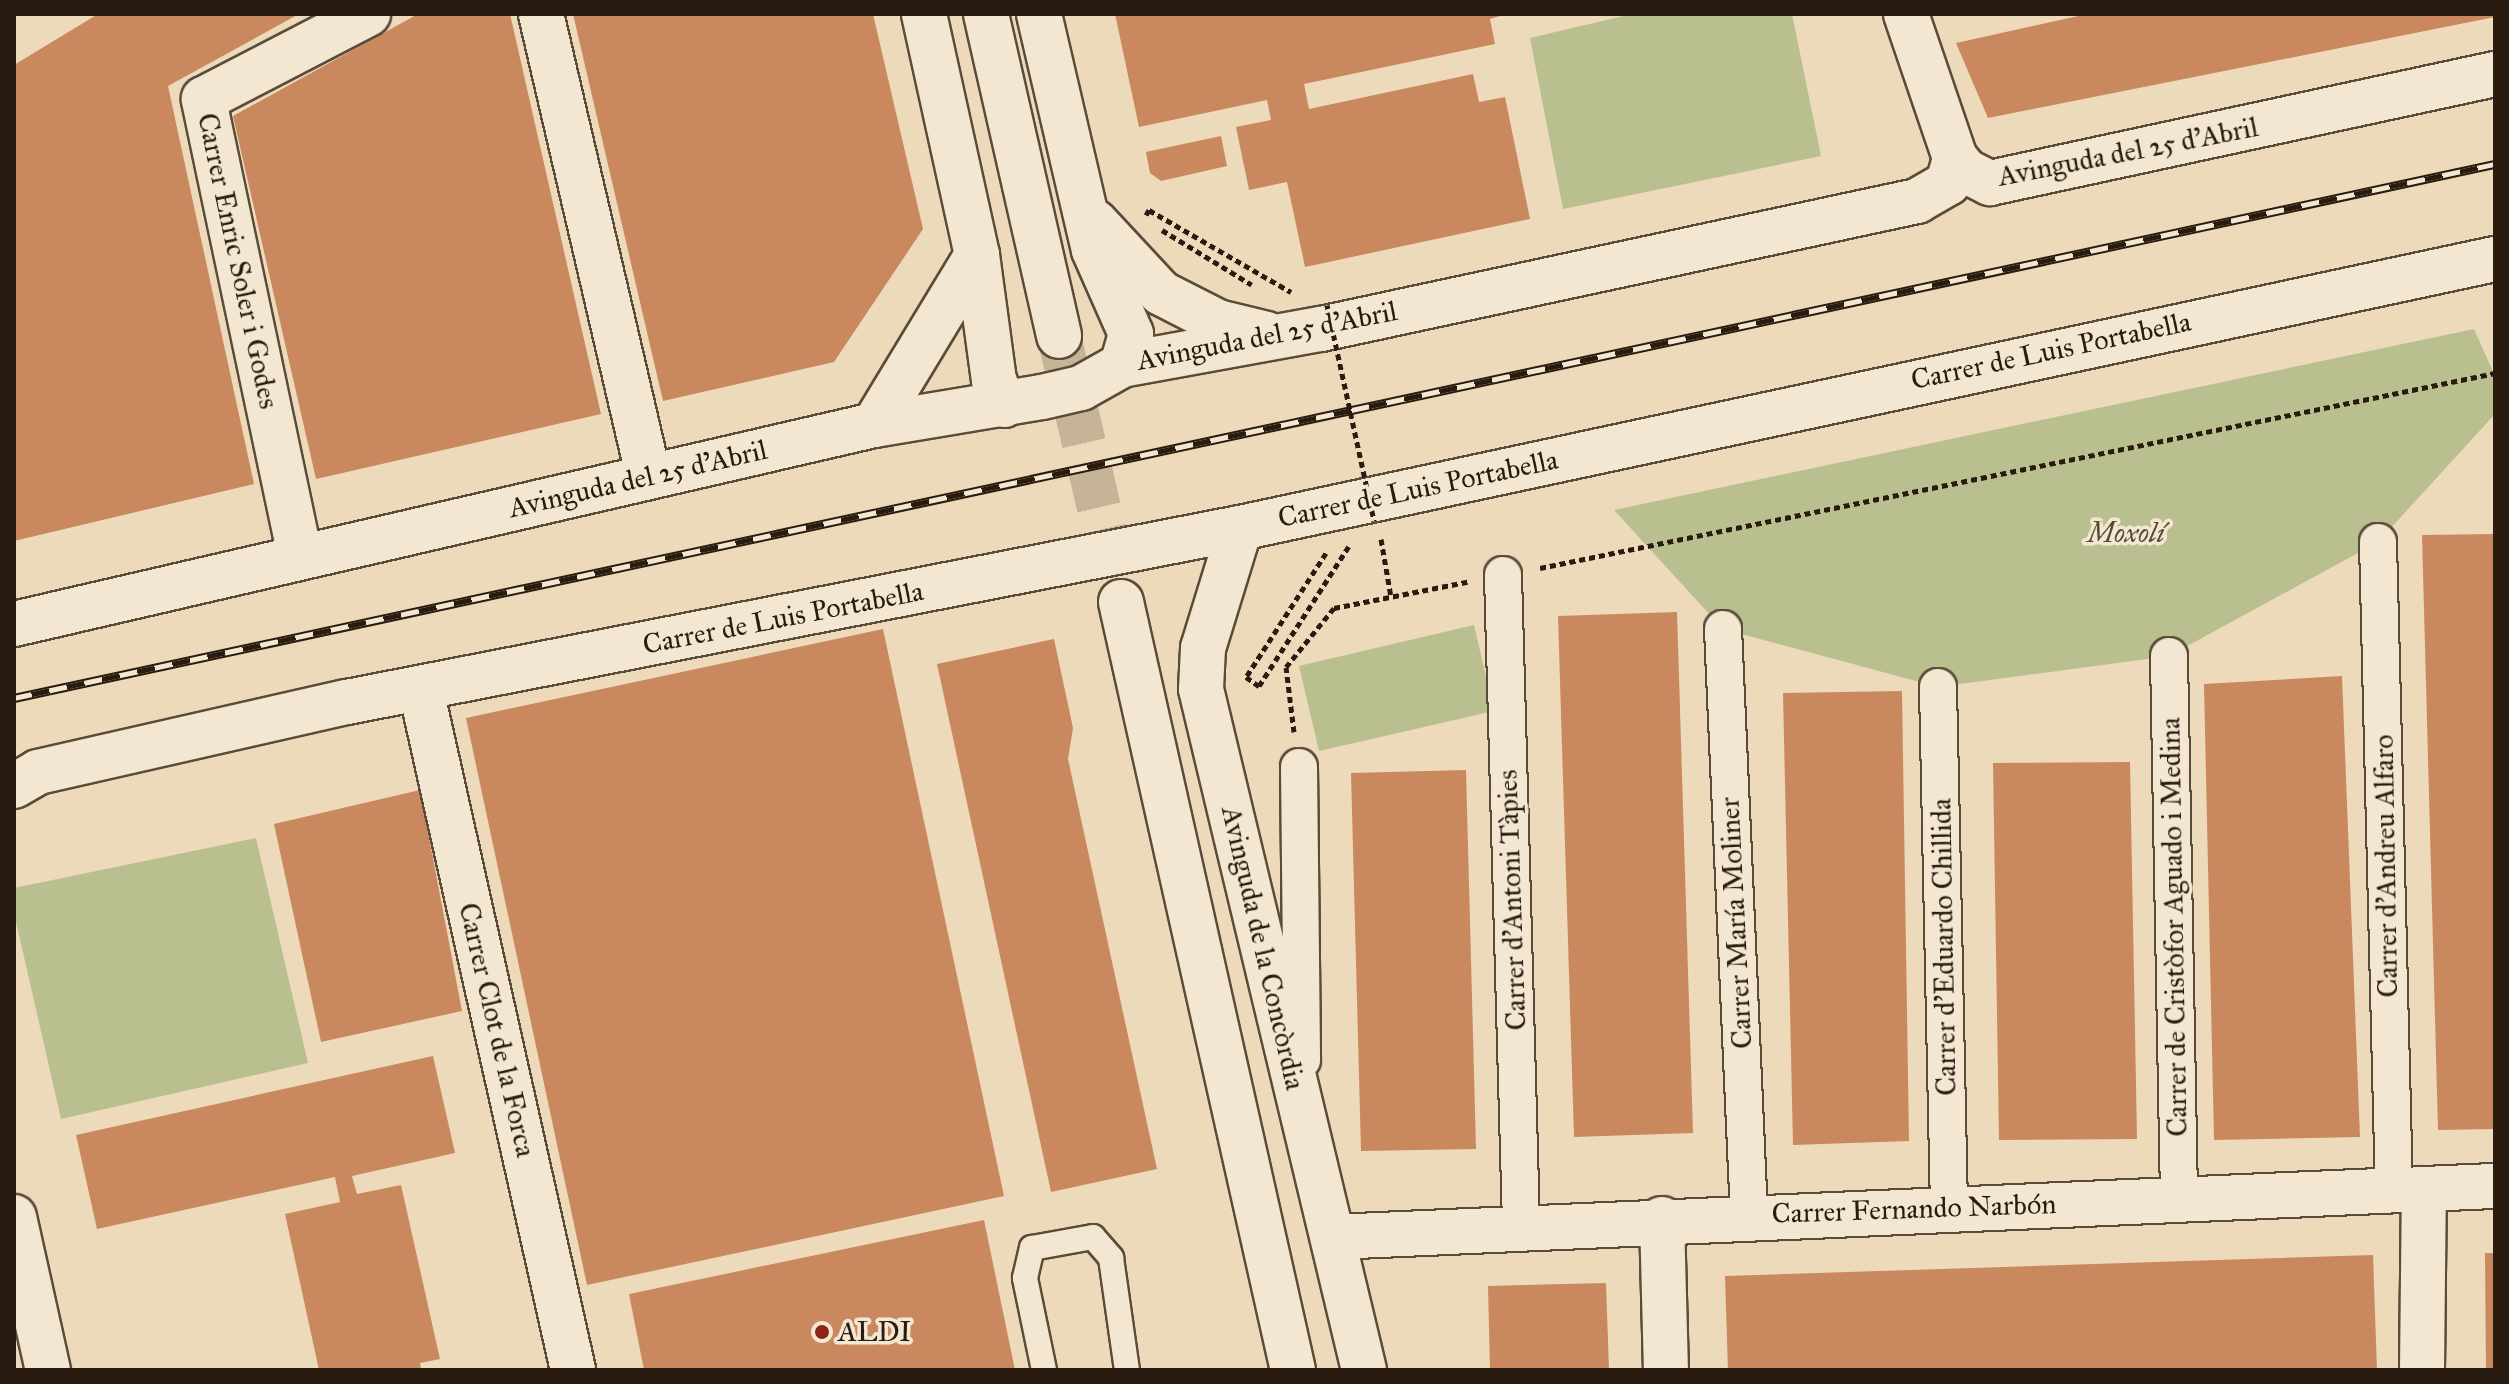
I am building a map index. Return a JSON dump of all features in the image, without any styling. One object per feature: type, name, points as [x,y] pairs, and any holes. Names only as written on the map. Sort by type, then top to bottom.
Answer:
[{"type":"street","name":"Carrer Enric Soler i Godes","points":[[300,556],[204,99],[368,14]]},
{"type":"street","points":[[541,14],[649,477]]},
{"type":"street","points":[[924,14],[977,255],[994,380],[1004,405]]},
{"type":"street","points":[[986,14],[1059,336]]},
{"type":"street","points":[[1039,14],[1100,270],[1131,334],[1122,365]]},
{"type":"street","points":[[1906,14],[1955,158]]},
{"type":"street","name":"Avinguda del 25 d'Abril","points":[[14,624],[874,425],[1004,405],[1081,388],[1122,365],[1296,322],[1917,201],[1948,183],[1955,158],[1976,177],[2008,182],[2495,74]]},
{"type":"street","points":[[1083,207],[1127,261],[1161,293],[1218,322],[1296,322]]},
{"type":"street","points":[[874,425],[977,255]]},
{"type":"street","name":"Carrer de Luis Portabella","points":[[14,786],[38,772],[421,690],[1240,528],[2412,272],[2495,259]]},
{"type":"street","name":"Carrer de Luis Portabella","points":[[2412,272],[2495,292]]},
{"type":"street","name":"Avinguda de la Concòrdia","points":[[1240,528],[1203,648],[1201,689],[1364,1370]]},
{"type":"street","name":"Carrer d'Andreu Alfaro","points":[[2378,542],[2409,1189]]},
{"type":"street","name":"Carrer d'Antoni Tàpies","points":[[1503,575],[1521,1225]]},
{"type":"street","points":[[1121,602],[1293,1370]]},
{"type":"street","name":"Carrer María Moliner","points":[[1723,629],[1749,1216]]},
{"type":"street","name":"Carrer de Cristòfor Aguado i Medina","points":[[2169,656],[2179,1199]]},
{"type":"street","name":"Carrer d'Eduardo Chillida","points":[[1938,687],[1949,1208]]},
{"type":"street","name":"Carrer Clot de la Forca","points":[[421,690],[573,1370]]},
{"type":"street","points":[[1299,767],[1302,1114]]},
{"type":"street","name":"Carrer Fernando Narbón","points":[[1334,1237],[1521,1225],[2495,1186]]},
{"type":"street","points":[[2409,1189],[2422,1370]]},
{"type":"street","points":[[14,1217],[48,1370]]},
{"type":"street","points":[[1662,1219],[1666,1370]]},
{"type":"lane","points":[[1044,1370],[1025,1278],[1032,1248],[1093,1237],[1111,1258],[1127,1370]]},
{"type":"path","points":[[1258,289],[1144,218],[1149,210],[1298,296]]},
{"type":"path","points":[[1296,322],[1327,305],[1374,521],[1363,523]]},
{"type":"path","points":[[1299,767],[1286,667],[1334,608],[2495,373]]},
{"type":"path","points":[[1367,536],[1381,533],[1391,597]]},
{"type":"path","points":[[1333,541],[1246,677],[1259,686],[1353,539]]},
{"type":"green space","points":[[1632,14],[1792,14],[1821,156],[1563,209],[1530,38]]},
{"type":"green space","name":"Moxolí","points":[[2474,329],[2495,376],[2495,414],[2378,542],[2169,656],[1938,687],[1723,629],[1614,510]]},
{"type":"green space","points":[[1474,625],[1494,711],[1319,751],[1299,666]]},
{"type":"green space","points":[[256,838],[308,1063],[61,1119],[14,913],[14,888]]},
{"type":"building","points":[[98,14],[299,14],[168,86],[254,484],[14,541],[14,65]]},
{"type":"building","points":[[418,14],[510,14],[601,414],[316,479],[233,116]]},
{"type":"building","points":[[573,14],[873,14],[923,229],[834,362],[663,401]]},
{"type":"building","points":[[1115,14],[1507,14],[1490,19],[1495,44],[1304,84],[1309,109],[1473,74],[1479,102],[1505,97],[1530,219],[1305,267],[1287,182],[1249,190],[1236,127],[1271,120],[1267,100],[1139,127]]},
{"type":"building","points":[[2087,14],[2495,14],[2495,17],[1988,118],[1956,43]]},
{"type":"building","points":[[1221,136],[1227,166],[1161,181],[1150,173],[1146,152]]},
{"type":"building","points":[[2495,534],[2495,1129],[2438,1130],[2422,535]]},
{"type":"building","points":[[1677,612],[1693,1133],[1574,1137],[1558,616]]},
{"type":"building","points":[[883,629],[1004,1196],[587,1285],[466,718]]},
{"type":"building","points":[[1054,639],[1073,728],[1068,759],[1157,1169],[1051,1192],[937,664]]},
{"type":"building","points":[[2342,676],[2360,1137],[2214,1140],[2204,684]]},
{"type":"building","points":[[1902,691],[1909,1141],[1793,1145],[1783,693]]},
{"type":"building","points":[[2130,762],[2137,1139],[1999,1140],[1993,763]]},
{"type":"building","points":[[1466,770],[1476,1149],[1361,1151],[1351,773]]},
{"type":"building","points":[[420,790],[462,1011],[321,1042],[274,824]]},
{"type":"building","points":[[433,1056],[455,1153],[352,1176],[357,1194],[401,1185],[440,1359],[420,1363],[421,1370],[319,1370],[285,1214],[340,1202],[335,1177],[97,1229],[76,1135]]},
{"type":"building","name":"ALDI","points":[[984,1220],[1015,1370],[644,1370],[629,1294]]},
{"type":"building","points":[[2485,1253],[2495,1253],[2495,1370],[2486,1370]]},
{"type":"building","points":[[2373,1255],[2377,1370],[1728,1370],[1725,1276]]},
{"type":"building","points":[[1606,1283],[1609,1370],[1490,1370],[1488,1286]]},
{"type":"tunnel","points":[[1059,336],[1121,602]]},
{"type":"railway","points":[[14,698],[2495,164]]},
{"type":"place","name":"ALDI","points":[[822,1332]]}]
